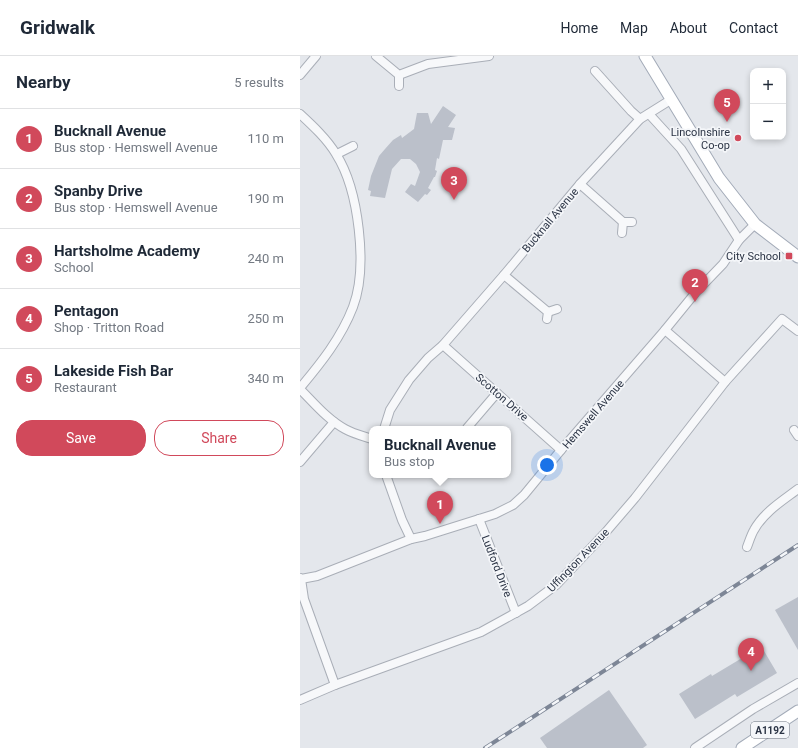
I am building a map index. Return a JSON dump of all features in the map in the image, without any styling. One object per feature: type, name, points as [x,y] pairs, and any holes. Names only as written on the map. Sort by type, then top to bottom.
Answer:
[{"type":"main road","points":[[645,56],[720,178],[755,224],[798,257]]},
{"type":"main road","name":"A1192","points":[[742,748],[798,711]]},
{"type":"street","points":[[300,74],[316,56]]},
{"type":"street","points":[[376,56],[399,75]]},
{"type":"street","points":[[399,75],[428,64],[489,56]]},
{"type":"street","points":[[595,71],[640,119]]},
{"type":"street","points":[[398,86],[399,75]]},
{"type":"street","name":"Bucknall Avenue","points":[[385,426],[390,410],[409,380],[428,358],[443,345],[580,184],[640,119],[672,99]]},
{"type":"street","points":[[300,114],[322,136],[337,154],[350,183],[361,242],[358,292],[345,325],[320,364],[300,389],[334,422],[344,429],[369,438]]},
{"type":"street","points":[[648,114],[681,149],[739,240]]},
{"type":"street","points":[[337,154],[353,146]]},
{"type":"street","points":[[580,184],[623,222],[632,222]]},
{"type":"street","points":[[622,233],[623,222]]},
{"type":"street","name":"Hemswell Avenue","points":[[301,578],[317,576],[411,539],[496,514],[513,505],[524,496],[561,450],[696,292],[723,264],[739,240],[755,224]]},
{"type":"street","points":[[504,275],[551,313]]},
{"type":"street","name":"Uffington Avenue","points":[[300,700],[335,685],[481,632],[528,606],[556,585],[586,554],[635,498],[725,382],[782,319],[798,331]]},
{"type":"street","points":[[665,330],[725,382]]},
{"type":"street","name":"Scotton Drive","points":[[443,345],[561,450]]},
{"type":"street","points":[[469,426],[497,393]]},
{"type":"street","points":[[300,462],[334,422]]},
{"type":"street","points":[[387,478],[402,520],[411,539]]},
{"type":"street","points":[[747,547],[755,529],[766,514],[778,503],[798,489]]},
{"type":"street","name":"Ludford Drive","points":[[479,519],[516,613]]},
{"type":"street","points":[[301,578],[304,599],[335,685]]},
{"type":"street","points":[[694,748],[753,708],[798,683]]},
{"type":"building","points":[[443,106],[456,115],[448,127],[455,128],[452,140],[443,140],[439,159],[437,158],[435,170],[437,171],[428,188],[431,190],[427,195],[425,194],[418,202],[405,192],[411,184],[415,186],[420,172],[416,164],[410,159],[401,159],[392,169],[385,198],[370,196],[371,191],[368,190],[371,176],[379,156],[393,140],[401,135],[402,138],[414,129],[417,113],[428,113],[431,124]]},
{"type":"building","points":[[798,597],[798,650],[775,610]]},
{"type":"building","points":[[757,639],[777,673],[737,697],[735,694],[695,719],[679,694],[711,674],[712,676],[752,652],[748,645]]},
{"type":"building","points":[[609,690],[647,745],[643,748],[547,748],[540,738]]},
{"type":"railway","points":[[485,748],[798,545]]},
{"type":"place","name":"Lakeside Fish Bar","points":[[727,122]]},
{"type":"place","name":"Lincolnshire Co-op","points":[[738,138]]},
{"type":"place","name":"Hartsholme Academy","points":[[454,200]]},
{"type":"place","name":"City School","points":[[789,256]]},
{"type":"place","name":"Spanby Drive","points":[[695,302]]},
{"type":"place","name":"Bucknall Avenue","points":[[440,524]]},
{"type":"place","name":"Pentagon","points":[[751,671]]}]
